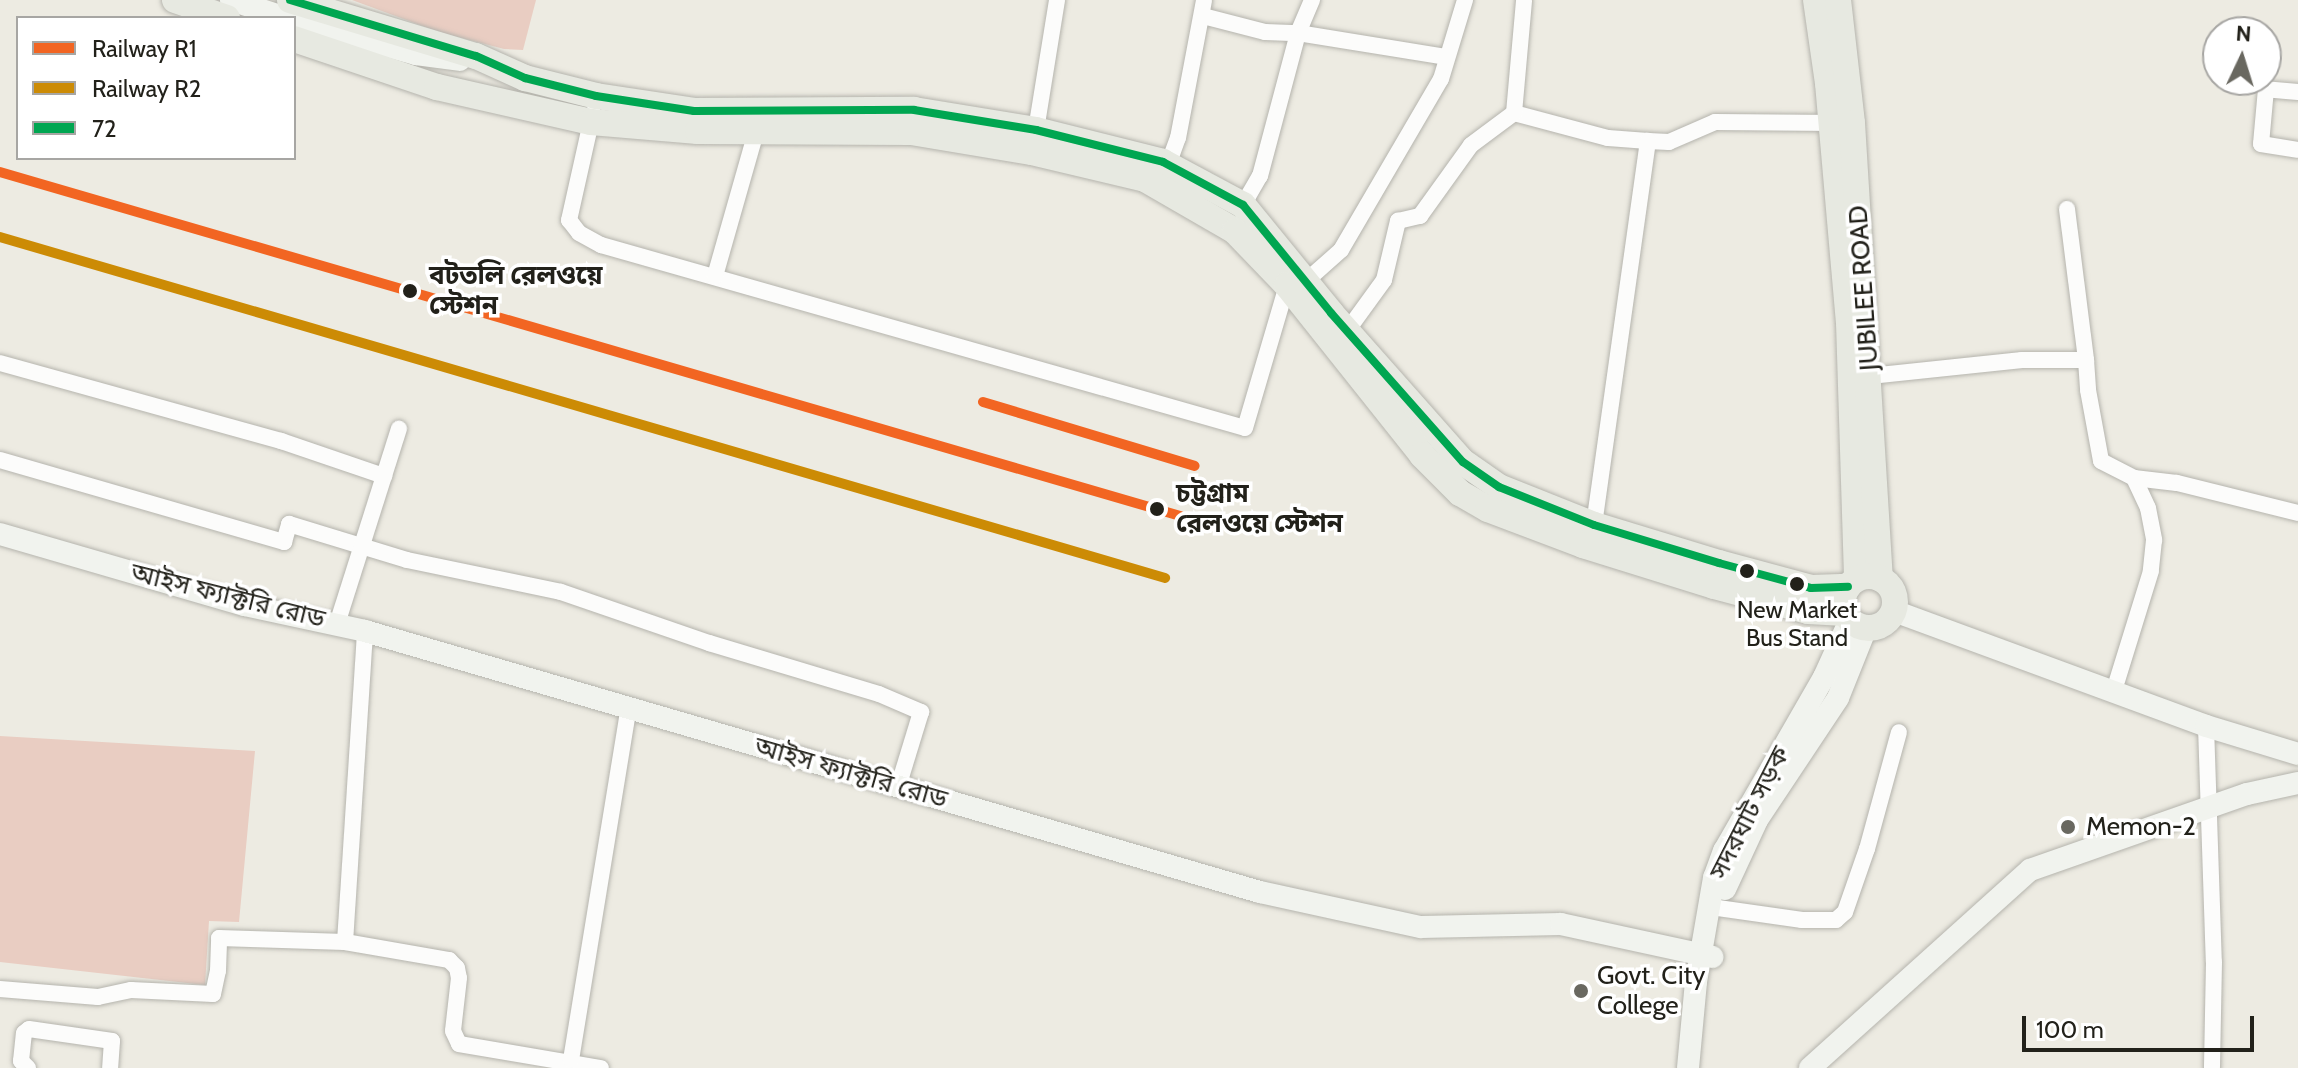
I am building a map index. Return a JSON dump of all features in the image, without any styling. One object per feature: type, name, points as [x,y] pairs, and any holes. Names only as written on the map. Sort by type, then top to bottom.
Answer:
[{"type":"main road","points":[[175,0],[221,16]]},
{"type":"main road","points":[[290,0],[494,64],[525,78],[596,96],[694,111],[914,110],[1036,130],[1168,165],[1243,205],[1296,283],[1433,448],[1463,462],[1499,487],[1594,525],[1858,601],[1883,624],[1895,607],[1891,588],[1858,601],[1808,611],[1714,586],[1502,514],[1460,493],[1433,448],[1347,331],[1296,283],[1235,231],[1145,179],[1032,152],[911,132],[756,132],[591,122],[478,98],[296,40]]},
{"type":"main road","points":[[1816,0],[1842,123],[1858,601]]},
{"type":"main road","name":"JUBILEE ROAD","points":[[1838,0],[1842,123],[1870,376],[1858,601]]},
{"type":"street","points":[[231,0],[280,16]]},
{"type":"street","points":[[1036,130],[1057,0]]},
{"type":"street","points":[[1243,205],[1260,176],[1298,33],[1312,0]]},
{"type":"street","points":[[596,96],[569,220],[579,233],[601,245],[1245,428],[1296,283],[1341,250],[1441,79],[1465,0]]},
{"type":"street","points":[[1347,331],[1384,280],[1398,221],[1420,216],[1471,145],[1514,113],[1524,0]]},
{"type":"street","points":[[1168,165],[1178,138],[1204,8],[1265,32],[1298,33],[1447,57]]},
{"type":"street","points":[[296,21],[433,75],[478,98]]},
{"type":"street","points":[[319,29],[416,54],[494,64]]},
{"type":"street","points":[[2298,92],[2266,89],[2261,144],[2298,150]]},
{"type":"street","points":[[1514,113],[1608,138],[1669,142],[1715,122],[1842,123]]},
{"type":"street","points":[[715,276],[756,132]]},
{"type":"street","points":[[1594,525],[1648,141]]},
{"type":"street","points":[[2067,209],[2088,390],[2101,461],[2134,478],[2177,483],[2298,513]]},
{"type":"street","points":[[1870,376],[2022,360],[2086,360]]},
{"type":"street","points":[[1,366],[281,441],[384,476]]},
{"type":"street","points":[[337,624],[399,429]]},
{"type":"street","points":[[0,460],[284,542],[289,524],[407,560],[561,592],[709,643],[879,694],[921,712],[898,787]]},
{"type":"street","points":[[2117,681],[2151,571],[2154,540],[2148,508],[2134,478]]},
{"type":"street","name":"আইস ফ্যাক্টরি রোড","points":[[0,534],[245,605],[365,631],[1260,892],[1421,927],[1561,924],[1706,956]]},
{"type":"street","name":"সদরঘাট সড়ক","points":[[1688,1068],[1706,956],[1718,908],[1757,820],[1838,698],[1858,601]]},
{"type":"street","name":"সদরঘাট সড়ক","points":[[1701,1068],[1708,901],[1724,851],[1831,664],[1858,601]]},
{"type":"street","points":[[1895,607],[2298,739]]},
{"type":"street","points":[[1895,607],[2206,726],[2298,754]]},
{"type":"street","points":[[345,942],[365,631]]},
{"type":"street","points":[[566,1063],[629,707]]},
{"type":"street","points":[[2206,726],[2214,962],[2212,1068]]},
{"type":"street","points":[[1718,908],[1802,920],[1836,920],[1845,912],[1867,849],[1899,732]]},
{"type":"street","points":[[1810,1068],[2030,870],[2247,794],[2298,783]]},
{"type":"street","points":[[0,989],[98,997],[131,990],[213,994],[218,971],[219,938],[345,942],[449,960],[457,968],[459,978],[453,1031],[459,1044],[601,1068]]},
{"type":"street","points":[[28,1068],[21,1061],[24,1033],[29,1029],[112,1041],[110,1068]]},
{"type":"shaded area","points":[[352,0],[536,0],[523,50],[504,49],[439,32]]},
{"type":"shaded area","points":[[0,736],[255,751],[239,922],[209,921],[205,985],[0,962]]},
{"type":"rail line","name":"R1","points":[[0,172],[1184,517]]},
{"type":"rail line","name":"R2","points":[[0,237],[1165,578]]},
{"type":"rail line","name":"R1","points":[[983,402],[1195,466]]},
{"type":"transit line","name":"72","points":[[290,0],[476,56],[525,78],[596,96],[694,111],[914,110],[1036,130],[1163,162],[1243,205],[1331,313],[1463,462],[1499,487],[1594,525],[1719,563],[1811,588],[1848,587]]},
{"type":"place","name":"বটতলি রেলওয়ে স্টেশন","points":[[410,291]]},
{"type":"place","name":"চট্টগ্রাম রেলওয়ে স্টেশন","points":[[1157,509]]},
{"type":"place","name":"New Market Bus Stand","points":[[1797,584]]},
{"type":"place","name":"Memon-2","points":[[2068,827]]},
{"type":"place","name":"Govt. City College","points":[[1581,991]]}]
